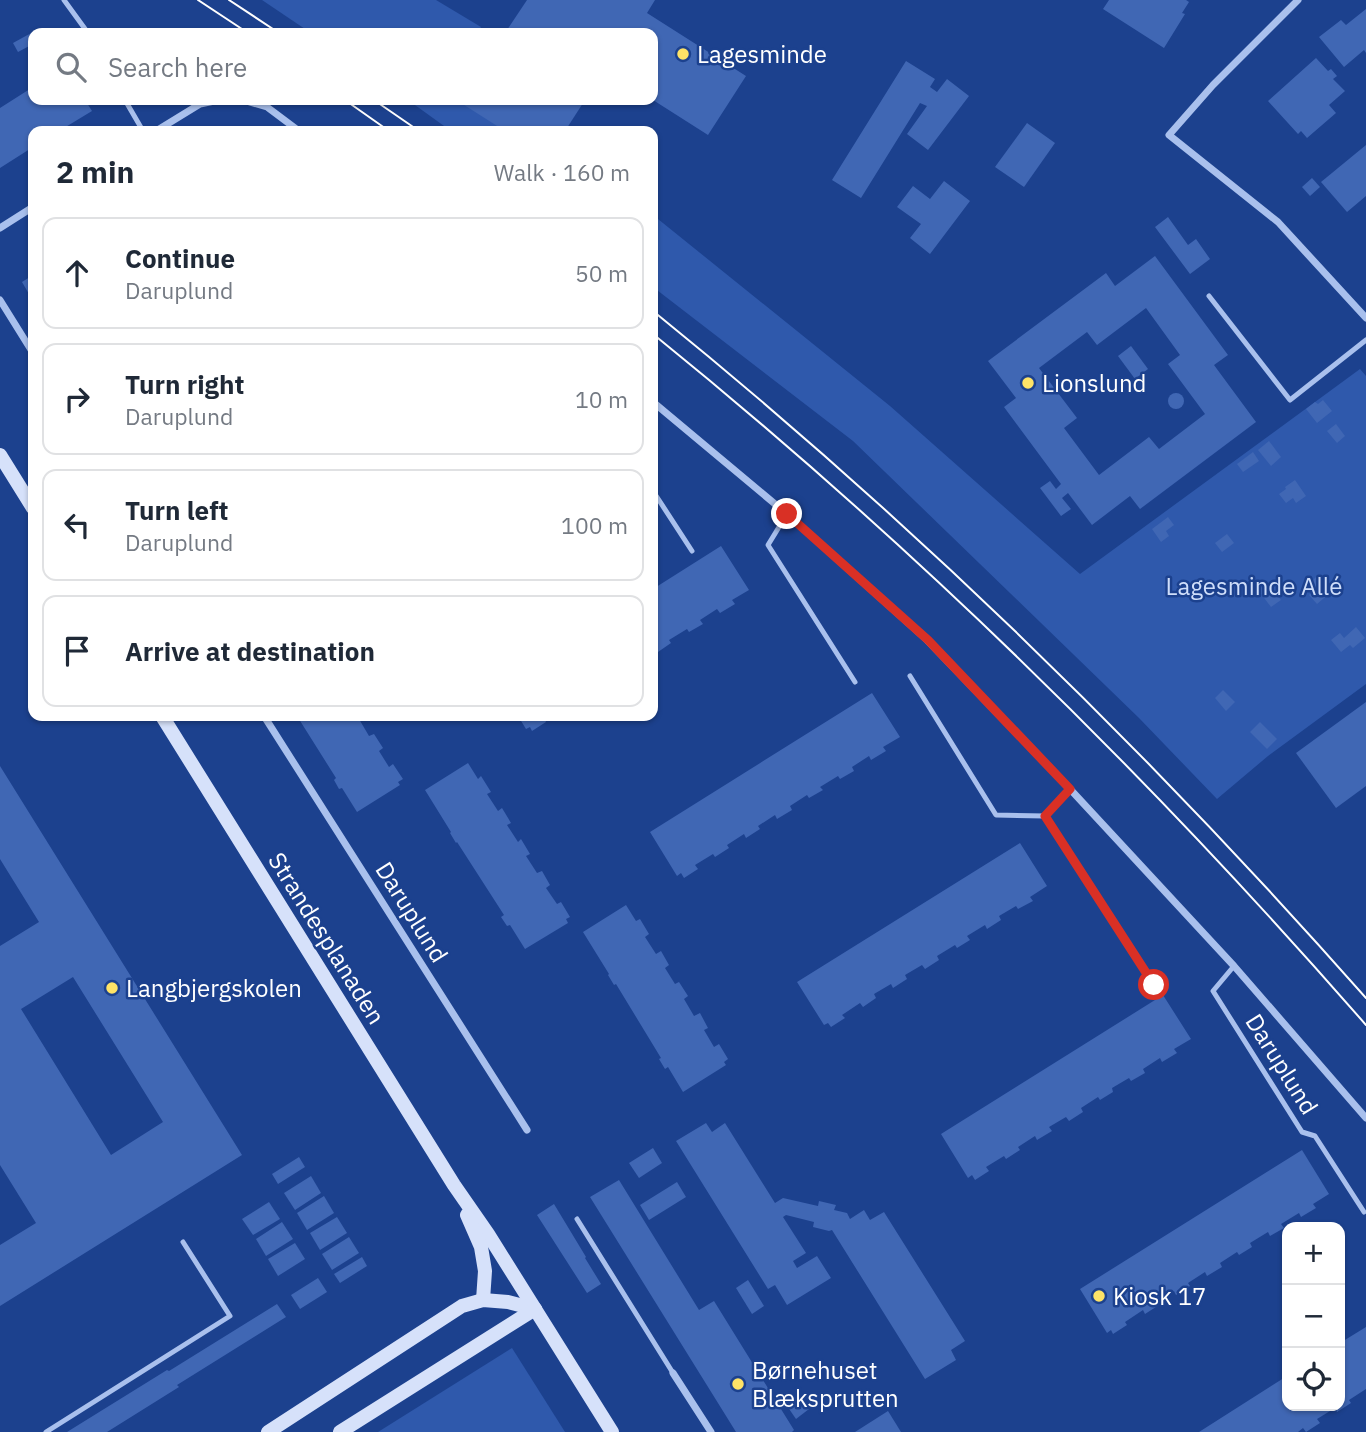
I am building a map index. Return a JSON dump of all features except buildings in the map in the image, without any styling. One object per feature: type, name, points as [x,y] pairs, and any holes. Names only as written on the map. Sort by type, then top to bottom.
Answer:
[{"type":"street","points":[[1298,0],[1213,85],[1169,135],[1278,222],[1366,318]]},
{"type":"street","points":[[164,126],[198,105]]},
{"type":"street","points":[[260,105],[292,126]]},
{"type":"street","points":[[0,228],[28,210]]},
{"type":"street","points":[[0,300],[28,345]]},
{"type":"street","name":"Daruplund","points":[[658,406],[787,514],[928,640],[1234,966],[1366,1118]]},
{"type":"street","points":[[0,455],[28,500]]},
{"type":"street","name":"Strandesplanaden","points":[[165,721],[454,1185],[488,1234],[612,1432]]},
{"type":"street","name":"Daruplund","points":[[267,721],[527,1130]]},
{"type":"street","name":"Strandesplanaden","points":[[454,1185],[481,1247],[485,1271],[483,1300]]},
{"type":"street","points":[[268,1432],[462,1306],[483,1300],[508,1302],[535,1310]]},
{"type":"street","points":[[340,1432],[535,1310]]},
{"type":"street","points":[[673,1373],[711,1432]]},
{"type":"lane","points":[[64,0],[84,28]]},
{"type":"lane","points":[[128,105],[140,126]]},
{"type":"lane","points":[[1209,296],[1290,400],[1366,340]]},
{"type":"lane","points":[[658,499],[692,551]]},
{"type":"lane","points":[[787,514],[768,545],[855,682]]},
{"type":"lane","points":[[910,676],[996,815],[1045,816],[1070,789]]},
{"type":"lane","points":[[1045,816],[1154,985]]},
{"type":"lane","name":"Daruplund","points":[[1234,966],[1213,990],[1302,1132],[1315,1136],[1364,1212]]},
{"type":"lane","points":[[577,1219],[673,1373]]},
{"type":"lane","points":[[46,1432],[229,1316],[183,1241]]},
{"type":"green space","points":[[262,0],[436,0],[481,27],[480,28],[304,28]]},
{"type":"green space","points":[[415,105],[468,105],[499,126],[444,126]]},
{"type":"green space","name":"Lagesminde Allé","points":[[658,219],[890,406],[1080,574],[1360,369],[1366,376],[1366,684],[1268,756],[1217,799],[1139,718],[853,441],[658,291]]},
{"type":"green space","points":[[512,1348],[565,1432],[378,1432]]},
{"type":"tram line","points":[[198,0],[240,28]]},
{"type":"tram line","points":[[229,0],[271,28]]},
{"type":"tram line","points":[[352,105],[382,126]]},
{"type":"tram line","points":[[381,105],[412,126]]},
{"type":"tram line","points":[[658,315],[842,471],[1024,639],[1198,815],[1366,998]]},
{"type":"tram line","points":[[658,338],[842,495],[1024,664],[1199,841],[1366,1025]]},
{"type":"place","name":"Lagesminde","points":[[683,54]]},
{"type":"place","name":"Lionslund","points":[[1028,383]]},
{"type":"place","name":"Langbjergskolen","points":[[112,988]]},
{"type":"place","name":"Kiosk 17","points":[[1099,1296]]},
{"type":"place","name":"Børnehuset Blæksprutten","points":[[738,1384]]},
{"type":"route","points":[[787,514],[928,640],[1070,789],[1045,816],[1154,985]]}]
